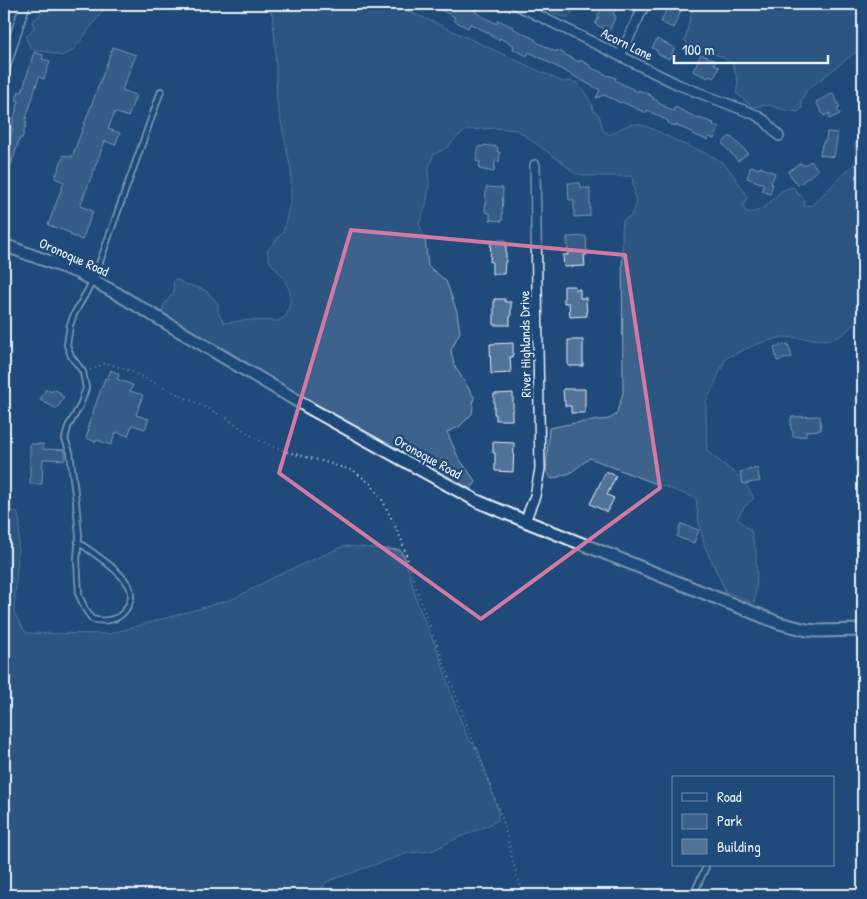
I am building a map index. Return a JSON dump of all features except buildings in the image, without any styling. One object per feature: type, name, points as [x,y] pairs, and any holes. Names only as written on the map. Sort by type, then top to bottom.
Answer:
[{"type":"street","points":[[4,71],[25,4]]},
{"type":"street","name":"Acorn Lane","points":[[515,4],[679,86],[754,114],[764,120],[780,136]]},
{"type":"street","points":[[620,56],[645,4]]},
{"type":"street","name":"River Highlands Drive","points":[[526,521],[538,483],[540,453],[535,165]]},
{"type":"street","name":"Oronoque Road","points":[[4,244],[77,272],[116,293],[272,387],[477,501],[779,623],[818,631],[863,630]]},
{"type":"lane","points":[[78,542],[98,556],[130,588],[131,603],[116,619],[99,621],[92,619],[79,595],[76,502],[70,452],[65,439],[68,427],[80,406],[86,388],[83,372],[71,356],[67,345],[74,314],[93,281],[161,91]]},
{"type":"lane","points":[[693,895],[706,867]]},
{"type":"path","points":[[83,372],[106,363],[126,369],[225,417],[258,440],[287,452],[354,472],[371,484],[383,502],[402,541],[418,594],[503,821],[516,873],[524,895]]},
{"type":"highlighted area","points":[[351,230],[625,255],[660,488],[481,619],[279,473]]},
{"type":"green space","points":[[45,4],[108,4],[72,51],[61,56],[34,50],[31,48],[26,37],[34,28],[32,21],[46,8]]},
{"type":"green space","points":[[262,4],[390,4],[427,19],[563,82],[571,81],[577,83],[592,104],[593,110],[599,115],[603,130],[610,135],[628,125],[639,124],[660,132],[723,163],[743,189],[747,198],[743,206],[745,211],[750,213],[762,209],[783,190],[793,187],[802,196],[804,206],[812,205],[857,161],[855,145],[863,126],[863,248],[855,322],[838,337],[828,340],[783,337],[757,344],[726,358],[706,403],[707,451],[742,479],[754,498],[745,506],[737,518],[751,531],[756,552],[757,580],[754,603],[726,592],[705,547],[698,518],[696,498],[590,458],[570,473],[552,479],[546,471],[549,428],[609,419],[616,415],[623,393],[622,229],[623,220],[631,216],[636,205],[632,176],[589,176],[574,173],[517,130],[496,128],[467,130],[448,147],[433,155],[428,171],[429,184],[426,206],[419,224],[425,238],[428,266],[446,281],[457,312],[460,332],[451,350],[454,365],[474,397],[472,414],[459,427],[447,432],[458,457],[476,482],[471,489],[376,439],[163,315],[163,306],[174,292],[173,283],[175,279],[205,290],[218,303],[218,312],[224,323],[250,320],[278,321],[286,316],[290,305],[290,291],[283,277],[270,262],[267,251],[283,232],[291,198],[291,170],[277,102],[272,13]]},
{"type":"green space","points":[[536,4],[576,4],[571,15],[568,17],[559,16]]},
{"type":"green space","points":[[699,4],[863,4],[863,53],[856,52],[807,90],[801,101],[802,108],[798,112],[769,105],[753,107],[736,93],[738,82],[733,65],[723,57],[687,45],[685,40],[691,14],[695,6]]},
{"type":"green space","points":[[4,509],[17,512],[20,523],[14,613],[26,633],[109,634],[233,599],[276,576],[344,546],[400,550],[405,558],[418,605],[440,657],[452,697],[468,739],[478,749],[498,810],[498,820],[432,851],[408,853],[328,881],[316,895],[4,895]]}]
